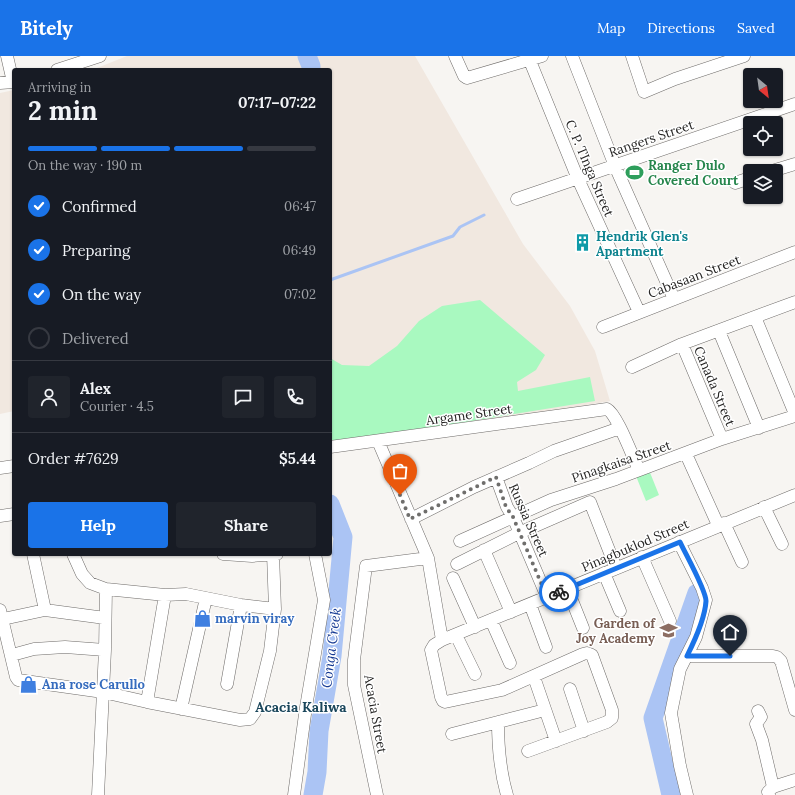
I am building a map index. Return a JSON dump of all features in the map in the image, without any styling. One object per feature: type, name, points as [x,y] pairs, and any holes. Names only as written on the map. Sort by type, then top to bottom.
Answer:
[{"type":"street","points":[[7,56],[12,75]]},
{"type":"street","points":[[63,68],[100,56]]},
{"type":"street","points":[[455,56],[465,78],[529,58],[542,56]]},
{"type":"street","points":[[572,56],[615,166],[674,299]]},
{"type":"street","points":[[632,56],[644,92],[675,79],[744,56]]},
{"type":"street","name":"C. P. TInga Street","points":[[529,58],[578,179],[639,312]]},
{"type":"street","points":[[0,83],[12,82]]},
{"type":"street","name":"Rangers Street","points":[[517,199],[795,104]]},
{"type":"street","points":[[783,168],[795,164]]},
{"type":"street","points":[[735,183],[743,180]]},
{"type":"street","name":"Cabasaan Street","points":[[603,327],[795,252]]},
{"type":"street","points":[[632,367],[682,344],[795,302]]},
{"type":"street","points":[[755,317],[795,415]]},
{"type":"street","points":[[719,331],[759,428]]},
{"type":"street","name":"Canada Street","points":[[682,344],[722,439]]},
{"type":"street","name":"Argame Street","points":[[332,447],[607,409],[611,411],[620,428]]},
{"type":"street","name":"Pinagkaisa Street","points":[[460,541],[551,500],[686,454],[722,439],[795,415]]},
{"type":"street","points":[[410,519],[554,450],[620,428],[639,470]]},
{"type":"street","points":[[378,441],[410,519],[428,558],[442,640],[434,645],[431,650],[443,701],[445,702],[496,692],[534,677],[583,654],[587,653],[592,655],[613,715],[610,721],[528,751]]},
{"type":"street","points":[[686,454],[742,562]]},
{"type":"street","points":[[0,468],[12,466]]},
{"type":"street","name":"Russia Street","points":[[496,477],[506,507],[513,517],[547,597]]},
{"type":"street","name":"Pinagbuklod Street","points":[[442,640],[721,524],[795,495]]},
{"type":"street","points":[[457,564],[519,532],[590,502],[616,568]]},
{"type":"street","points":[[764,507],[782,544]]},
{"type":"street","points":[[0,516],[12,514]]},
{"type":"street","points":[[680,542],[702,588],[706,600],[696,637],[680,669],[671,713],[680,766],[687,795]]},
{"type":"street","points":[[484,550],[511,612]]},
{"type":"street","points":[[33,556],[45,610]]},
{"type":"street","points":[[74,556],[82,574],[90,583],[106,589],[165,595],[186,594],[275,610]]},
{"type":"street","points":[[105,618],[45,610],[1,615],[18,680],[103,692],[240,720],[250,719],[255,712],[270,651],[275,610],[274,556]]},
{"type":"street","points":[[294,795],[306,707],[324,600],[315,556]]},
{"type":"street","points":[[642,557],[670,621]]},
{"type":"street","name":"Acacia Street","points":[[377,795],[354,685],[354,660],[366,566],[428,558]]},
{"type":"street","points":[[604,573],[620,611]]},
{"type":"street","points":[[453,578],[475,627]]},
{"type":"street","points":[[567,588],[583,628]]},
{"type":"street","points":[[98,795],[105,650],[106,589]]},
{"type":"street","points":[[147,702],[165,595]]},
{"type":"street","points":[[181,709],[206,598]]},
{"type":"street","points":[[530,604],[546,647]]},
{"type":"street","points":[[226,684],[241,605]]},
{"type":"street","points":[[491,620],[510,663]]},
{"type":"street","points":[[456,635],[475,674]]},
{"type":"street","points":[[12,655],[34,649],[65,647],[105,650]]},
{"type":"street","points":[[687,656],[777,657],[781,661],[794,704]]},
{"type":"street","points":[[534,677],[556,741]]},
{"type":"street","points":[[570,689],[584,731]]},
{"type":"street","points":[[452,734],[545,710]]},
{"type":"street","points":[[758,711],[761,717],[756,724],[762,740],[771,791],[795,780]]},
{"type":"street","points":[[498,722],[498,746],[503,780],[507,795]]},
{"type":"shaded area","points":[[127,56],[415,56],[523,244],[570,306],[595,351],[610,401],[332,450],[332,68],[97,68]]},
{"type":"shaded area","points":[[12,90],[12,411],[0,414],[0,93]]},
{"type":"green space","points":[[480,300],[545,355],[536,370],[517,382],[518,391],[590,377],[595,401],[332,444],[332,359],[342,365],[369,366],[397,346],[419,321],[442,306]]},
{"type":"green space","points":[[649,470],[659,495],[646,501],[636,476]]},
{"type":"waterway","name":"Conga Creek","points":[[307,56],[311,68]]},
{"type":"waterway","points":[[332,279],[453,236],[460,227],[484,215]]},
{"type":"waterway","name":"Conga Creek","points":[[313,795],[317,772],[319,731],[332,656],[343,537],[332,509]]},
{"type":"waterway","points":[[671,795],[653,718],[697,593]]},
{"type":"way so far","points":[[400,495],[410,519],[496,477],[506,507],[513,517],[547,597],[559,592]]},
{"type":"place","name":"Ranger Dulo Covered Court","points":[[635,172]]},
{"type":"place","name":"Hendrik Glen's Apartment","points":[[583,243]]},
{"type":"place","name":"marvin viray","points":[[202,618]]},
{"type":"place","name":"Garden of Joy Academy","points":[[668,630]]},
{"type":"place","name":"Ana rose Carullo","points":[[29,684]]},
{"type":"district","name":"Acacia Kaliwa","points":[[301,707]]},
{"type":"route","points":[[559,592],[680,542],[702,588],[706,600],[696,637],[687,656],[730,656]]}]
